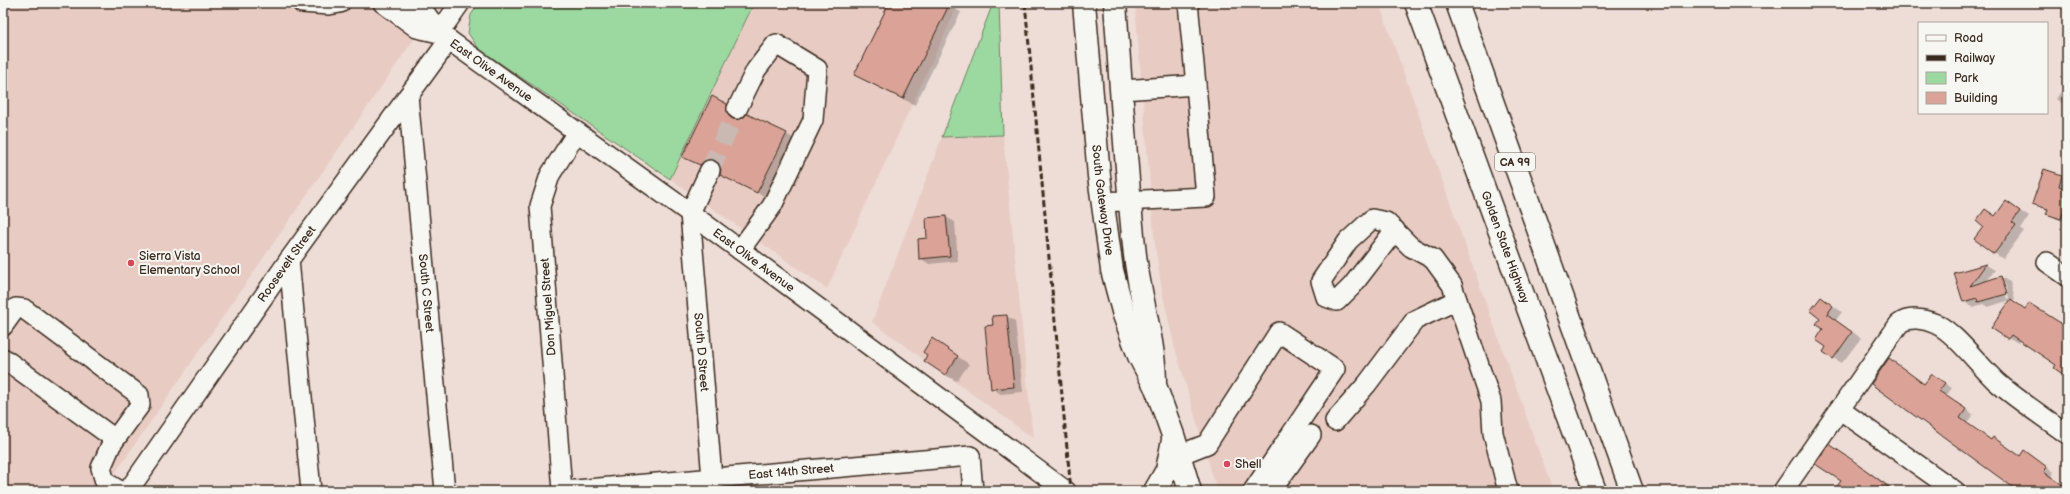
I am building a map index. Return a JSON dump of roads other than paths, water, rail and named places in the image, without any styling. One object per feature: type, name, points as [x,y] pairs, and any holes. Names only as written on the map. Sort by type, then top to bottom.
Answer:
[{"type":"main road","name":"South Gateway Drive","points":[[1084,3],[1102,202],[1112,270],[1124,315],[1139,356],[1156,388],[1190,491]]},
{"type":"main road","name":"South Gateway Drive","points":[[1115,3],[1130,201],[1142,299],[1154,356],[1156,388]]},
{"type":"main road","name":"Golden State Highway","points":[[1416,3],[1595,491]]},
{"type":"main road","name":"CA 99","points":[[1457,3],[1632,491]]},
{"type":"main road","points":[[1572,322],[1642,491]]},
{"type":"main road","points":[[1536,331],[1579,491]]},
{"type":"main road","points":[[1155,491],[1167,470],[1176,445]]},
{"type":"street","points":[[302,3],[329,5],[340,3]]},
{"type":"street","name":"East Olive Avenue","points":[[383,3],[417,28],[444,36]]},
{"type":"street","name":"East Olive Avenue","points":[[412,3],[426,14],[444,36],[690,213],[1066,491]]},
{"type":"street","name":"Roosevelt Street","points":[[129,490],[289,260],[408,96],[444,36],[460,3]]},
{"type":"street","points":[[1102,202],[1206,197],[1188,3]]},
{"type":"street","points":[[737,109],[756,70],[776,44],[818,69],[813,120],[772,206],[740,250]]},
{"type":"street","points":[[1122,90],[1196,85]]},
{"type":"street","name":"South C Street","points":[[408,96],[446,491]]},
{"type":"street","name":"Don Miguel Street","points":[[570,491],[540,206],[550,175],[578,132]]},
{"type":"street","points":[[690,213],[710,170]]},
{"type":"street","name":"South D Street","points":[[690,213],[712,485]]},
{"type":"street","points":[[1395,230],[1411,247],[1433,259],[1452,285],[1491,401],[1494,433],[1508,491]]},
{"type":"street","points":[[289,260],[311,491]]},
{"type":"street","points":[[2047,262],[2067,276]]},
{"type":"street","points":[[1335,421],[1367,384],[1416,320],[1456,300]]},
{"type":"street","points":[[3,326],[16,308],[24,310],[139,396],[140,404],[115,439],[101,468],[106,482],[129,490]]},
{"type":"street","points":[[1783,491],[1899,324],[1905,319],[1914,319],[1936,324],[1960,344],[1999,384],[2067,434]]},
{"type":"street","points":[[1176,445],[1207,444],[1279,332],[1335,369],[1253,491]]},
{"type":"street","points":[[3,358],[115,439]]},
{"type":"street","points":[[1839,409],[1956,491]]},
{"type":"street","points":[[973,491],[970,456],[987,434]]},
{"type":"street","points":[[1271,491],[1311,435]]},
{"type":"street","name":"East 14th Street","points":[[570,491],[712,485],[970,456]]},
{"type":"tunnel","points":[[710,170],[737,109]]},
{"type":"railway","points":[[1025,3],[1071,491]]},
{"type":"place","name":"Sierra Vista Elementary School","points":[[131,263]]},
{"type":"place","name":"Shell","points":[[1227,464]]}]
